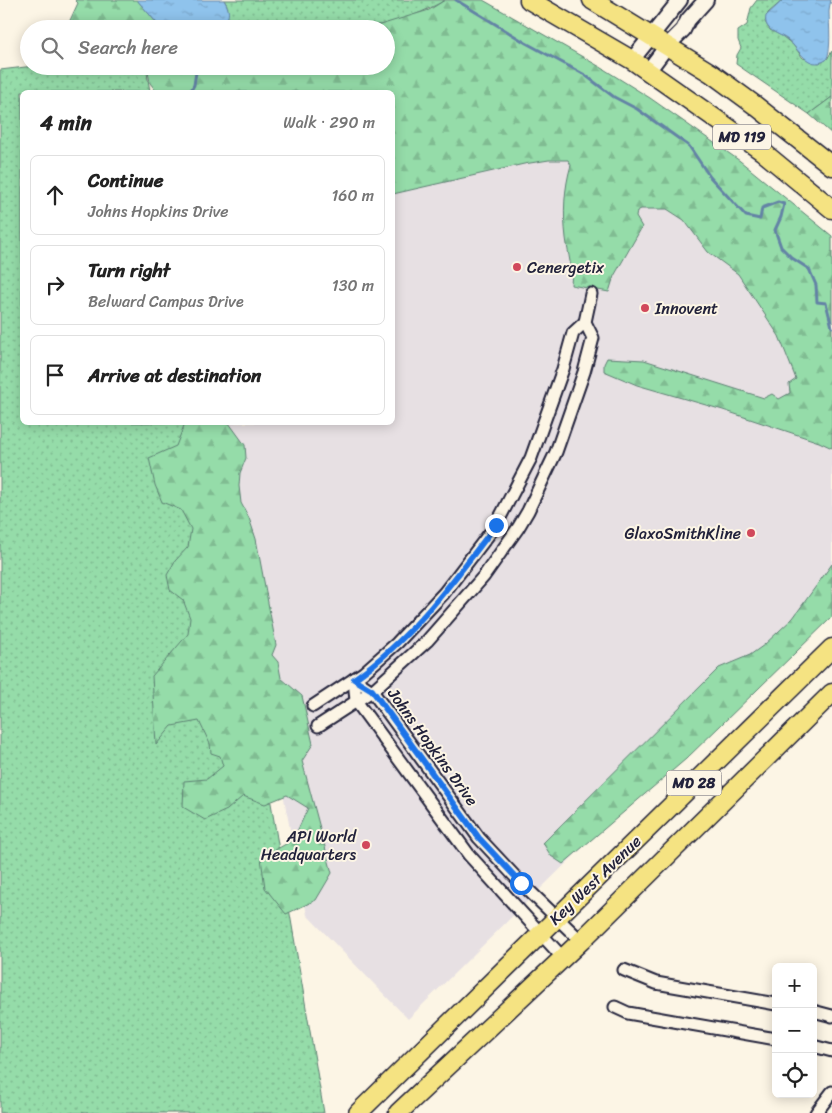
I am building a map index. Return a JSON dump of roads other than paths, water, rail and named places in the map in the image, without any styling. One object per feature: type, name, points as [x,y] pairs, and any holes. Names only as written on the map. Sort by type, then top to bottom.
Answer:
[{"type":"main road","name":"MD 119","points":[[529,0],[648,71],[763,152],[832,209]]},
{"type":"main road","name":"MD 119","points":[[592,0],[711,73],[832,166]]},
{"type":"main road","name":"Key West Avenue","points":[[358,1113],[832,648]]},
{"type":"main road","name":"Key West Avenue","points":[[398,1113],[581,941],[832,693]]},
{"type":"street","points":[[632,60],[680,0]]},
{"type":"street","points":[[648,71],[706,0]]},
{"type":"street","points":[[313,706],[354,679],[397,644],[444,592],[496,525],[531,458],[573,333],[585,322],[591,294]]},
{"type":"street","points":[[318,726],[372,690],[427,641],[484,576],[528,511],[556,452],[584,372],[593,338],[585,322]]},
{"type":"street","points":[[354,679],[356,701],[469,855],[563,958]]},
{"type":"street","name":"Johns Hopkins Drive","points":[[354,679],[372,690],[479,838],[521,883],[581,941]]},
{"type":"street","points":[[624,970],[656,983],[772,1003]]},
{"type":"street","points":[[615,1007],[628,1013],[772,1038]]},
{"type":"street","points":[[817,1011],[832,1016]]},
{"type":"street","points":[[817,1047],[832,1051]]},
{"type":"street","points":[[816,1113],[832,1092]]},
{"type":"water","points":[[137,0],[224,0],[229,13],[226,20],[154,20]]},
{"type":"water","points":[[783,0],[831,0],[829,10],[830,44],[826,60],[820,63],[809,61],[788,40],[769,28],[766,16]]},
{"type":"waterway","points":[[456,0],[526,43],[585,75],[614,97],[637,109],[689,146],[710,177],[746,216],[760,219],[762,208],[778,202],[784,204],[775,230],[781,247],[792,258],[809,269],[816,285],[817,302],[826,303],[832,327]]},
{"type":"waterway","points":[[191,90],[196,75]]},
{"type":"place","name":"Cenergetix","points":[[517,267]]},
{"type":"place","name":"Innovent","points":[[645,308]]},
{"type":"place","name":"GlaxoSmithKline","points":[[751,533]]},
{"type":"place","name":"API World Headquarters","points":[[366,845]]}]
